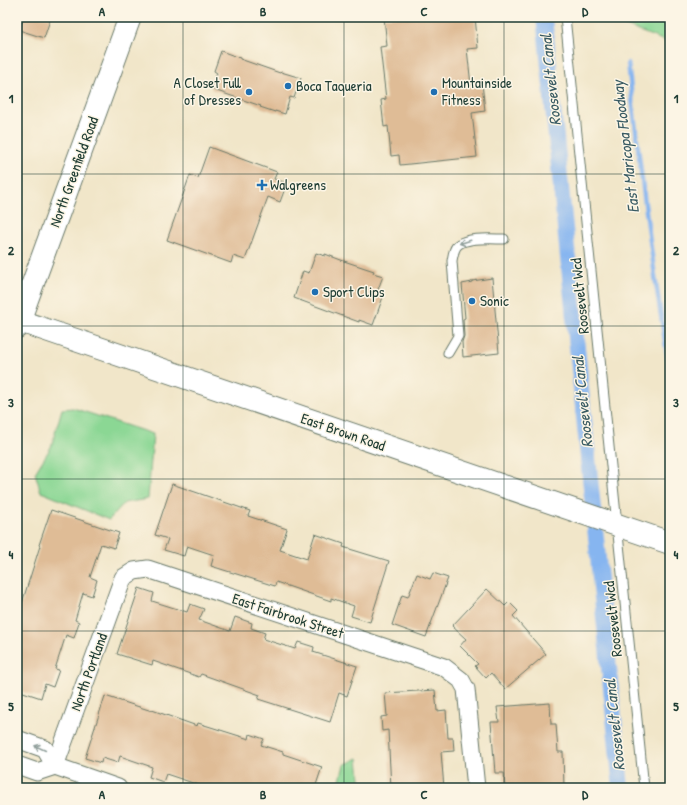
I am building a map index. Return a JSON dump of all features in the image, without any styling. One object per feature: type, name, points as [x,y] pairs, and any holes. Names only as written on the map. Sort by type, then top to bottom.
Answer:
[{"type":"main road","name":"North Greenfield Road","points":[[18,322],[130,17]]},
{"type":"main road","name":"East Brown Road","points":[[18,322],[670,543]]},
{"type":"street","name":"East Fairbrook Street","points":[[123,578],[134,571],[148,569],[444,667],[460,680],[466,689],[476,788]]},
{"type":"street","name":"North Portland","points":[[55,766],[123,578]]},
{"type":"street","points":[[17,739],[45,749],[55,766]]},
{"type":"street","points":[[17,765],[38,772],[55,766],[118,788]]},
{"type":"lane","name":"Roosevelt Wcd","points":[[566,17],[611,524],[644,788]]},
{"type":"lane","points":[[448,353],[458,336],[452,261],[455,250],[458,244],[471,240],[504,239]]},
{"type":"green space","points":[[603,17],[670,17],[670,43]]},
{"type":"green space","points":[[73,408],[153,434],[148,499],[124,503],[109,520],[41,492],[35,473],[51,447],[62,409]]},
{"type":"green space","points":[[358,758],[361,788],[338,788],[344,765]]},
{"type":"building","points":[[24,17],[51,17],[44,38],[19,30]]},
{"type":"building","name":"Mountainside Fitness","points":[[384,17],[475,17],[478,48],[467,49],[471,85],[482,83],[485,111],[472,113],[477,157],[400,165],[399,155],[391,156],[388,126],[384,127],[381,100],[386,99],[380,47],[387,46]]},
{"type":"building","points":[[221,51],[280,73],[281,72],[301,78],[294,98],[290,97],[285,114],[260,107],[261,106],[211,89],[217,73],[214,71]]},
{"type":"building","name":"Walgreens","points":[[209,147],[277,172],[274,179],[287,183],[280,202],[268,197],[245,260],[233,256],[231,263],[167,240],[190,175],[198,178]]},
{"type":"building","points":[[316,253],[325,256],[325,254],[374,271],[373,273],[383,276],[376,295],[383,297],[373,325],[359,320],[359,322],[294,298],[303,271],[309,273]]},
{"type":"building","points":[[492,278],[499,353],[463,357],[463,319],[465,318],[462,284]]},
{"type":"building","points":[[172,484],[250,511],[248,516],[287,529],[280,550],[307,559],[315,534],[344,544],[343,547],[389,561],[370,622],[351,616],[354,606],[331,598],[331,601],[276,582],[275,586],[211,566],[214,555],[187,546],[184,556],[164,550],[168,539],[155,535]]},
{"type":"building","points":[[51,510],[119,533],[114,548],[101,544],[90,577],[97,580],[92,596],[83,593],[75,620],[79,622],[74,638],[66,635],[55,669],[59,670],[53,687],[45,684],[41,698],[17,690],[17,602],[22,603]]},
{"type":"building","points":[[433,573],[448,578],[426,637],[392,625],[402,595],[408,597],[417,574],[430,579]]},
{"type":"building","points":[[139,588],[154,593],[152,601],[187,612],[190,604],[204,609],[199,620],[230,631],[235,617],[252,623],[251,628],[265,633],[263,639],[295,649],[298,642],[314,647],[313,652],[357,666],[347,696],[339,693],[330,722],[258,699],[260,695],[201,674],[199,677],[153,661],[152,665],[117,654]]},
{"type":"building","points":[[487,589],[505,606],[509,602],[518,611],[513,616],[546,654],[505,689],[491,673],[486,678],[475,666],[478,664],[460,646],[466,639],[452,626]]},
{"type":"building","points":[[435,690],[437,711],[446,710],[448,738],[453,738],[454,751],[441,752],[444,788],[391,788],[388,730],[382,731],[381,717],[387,716],[385,693]]},
{"type":"building","points":[[105,696],[152,710],[197,726],[198,723],[249,739],[250,734],[264,739],[261,745],[322,767],[315,788],[198,788],[199,785],[166,774],[163,782],[149,777],[152,767],[120,756],[118,763],[102,758],[101,763],[85,758]]},
{"type":"building","points":[[550,703],[551,724],[556,724],[558,752],[563,752],[564,788],[505,788],[504,773],[495,773],[491,722],[499,722],[497,707]]},
{"type":"waterway","name":"Roosevelt Canal","points":[[544,17],[621,788]]},
{"type":"waterway","name":"East Maricopa Floodway","points":[[628,63],[652,255],[670,370]]},
{"type":"place","name":"Boca Taqueria","points":[[288,86]]},
{"type":"place","name":"A Closet Full of Dresses","points":[[249,92]]},
{"type":"place","name":"Mountainside Fitness","points":[[434,92]]},
{"type":"place","name":"Walgreens","points":[[262,185]]},
{"type":"place","name":"Sport Clips","points":[[315,292]]},
{"type":"place","name":"Sonic","points":[[472,301]]}]
